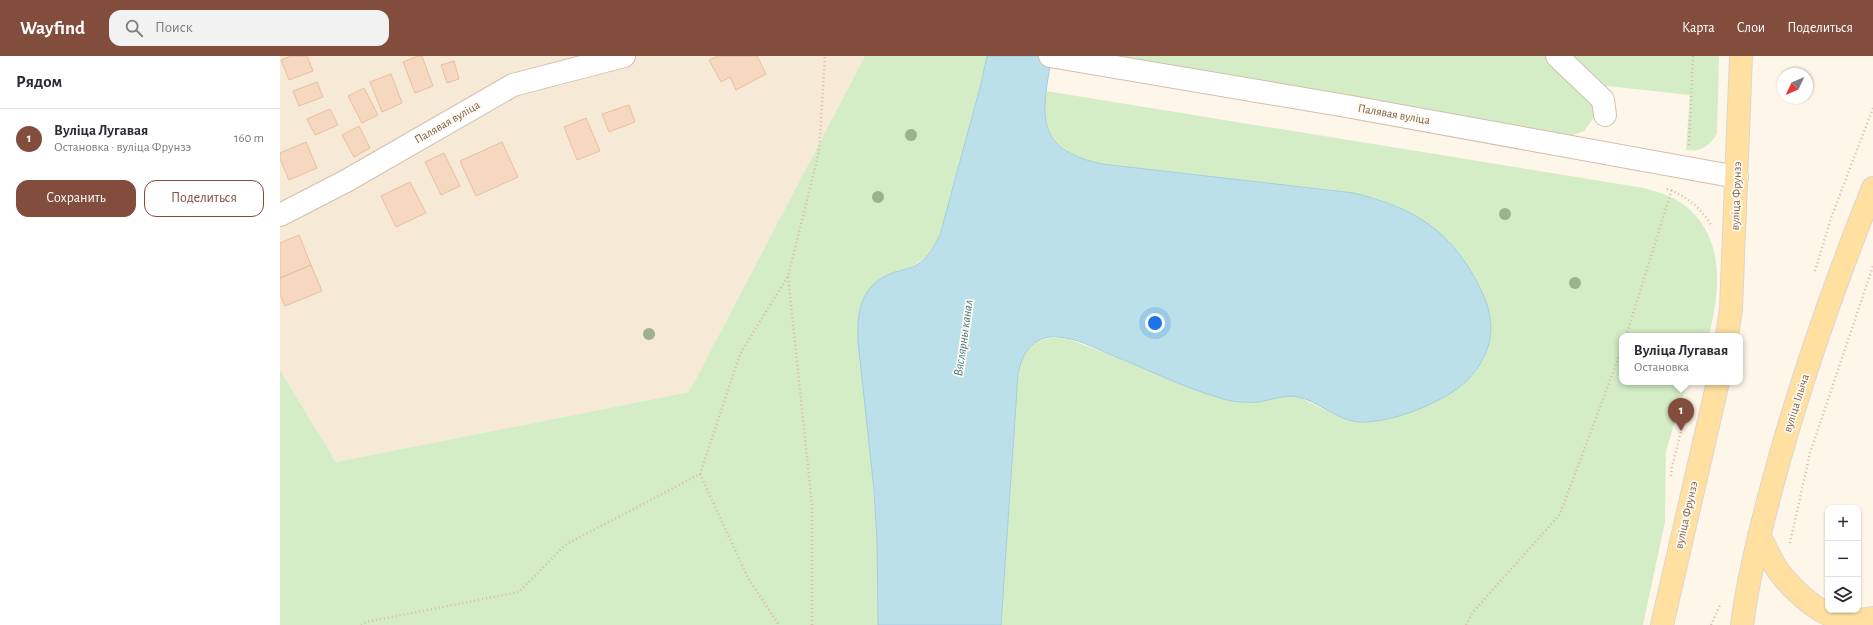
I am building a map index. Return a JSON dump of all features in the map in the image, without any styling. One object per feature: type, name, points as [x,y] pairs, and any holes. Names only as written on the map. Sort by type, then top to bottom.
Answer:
[{"type":"main road","name":"вуліца Фрунзэ","points":[[1727,333],[1731,309],[1741,56]]},
{"type":"main road","name":"вуліца Ільіча","points":[[1742,625],[1746,596],[1759,534],[1785,436],[1851,243],[1873,188]]},
{"type":"main road","name":"вуліца Фрунзэ","points":[[1662,625],[1717,385]]},
{"type":"main road","points":[[1759,534],[1780,573],[1803,599],[1824,615],[1844,622],[1860,622],[1873,618]]},
{"type":"street","name":"Палявая вуліца","points":[[280,215],[346,182],[513,85],[624,56]]},
{"type":"street","name":"Палявая вуліца","points":[[1050,56],[1346,106],[1737,177]]},
{"type":"street","points":[[1557,56],[1603,100],[1605,115]]},
{"type":"path","points":[[780,625],[748,578],[700,474],[740,354],[788,276],[819,152],[825,56]]},
{"type":"path","points":[[1689,146],[1693,56]]},
{"type":"path","points":[[1627,333],[1680,166]]},
{"type":"path","points":[[1666,189],[1688,199],[1707,218],[1714,229]]},
{"type":"path","points":[[1791,548],[1790,542],[1810,453],[1873,266]]},
{"type":"path","points":[[788,276],[812,505],[812,625]]},
{"type":"path","points":[[1466,625],[1473,612],[1560,514],[1619,356]]},
{"type":"path","points":[[1672,467],[1685,417]]},
{"type":"path","points":[[361,625],[366,622],[519,592],[565,545],[700,474]]},
{"type":"shaded area","points":[[280,56],[865,56],[689,392],[336,462],[280,370]]},
{"type":"green space","points":[[865,56],[987,56],[981,84],[940,235],[931,250],[921,260],[909,268],[892,273],[870,441],[877,541],[878,625],[280,625],[280,370],[336,462],[689,392]]},
{"type":"green space","points":[[1064,56],[1719,56],[1717,134],[1704,148],[1686,150],[1690,95],[1607,86],[1593,105],[1593,119],[1584,131],[1570,136]]},
{"type":"green space","points":[[1046,91],[1644,188],[1670,197],[1684,205],[1698,218],[1707,233],[1713,249],[1717,283],[1716,301],[1710,333],[1619,333],[1619,385],[1686,385],[1666,451],[1665,522],[1643,625],[1001,625],[1018,374],[1024,355],[1034,343],[1049,338],[1069,339],[1220,398],[1246,402],[1288,396],[1299,397],[1337,416],[1369,422],[1386,420],[1417,410],[1453,391],[1471,377],[1485,356],[1471,272],[1449,241],[1396,206],[1375,198],[1330,190],[1102,164],[1087,160],[1064,149],[1056,141],[1049,131],[1044,106]]},
{"type":"water","name":"Вяслярны канал","points":[[987,56],[1052,56],[1046,94],[1045,111],[1047,125],[1053,138],[1063,149],[1079,157],[1102,164],[1354,193],[1395,206],[1413,215],[1444,237],[1457,251],[1469,268],[1480,288],[1489,311],[1491,332],[1486,353],[1480,364],[1464,384],[1435,402],[1399,416],[1365,422],[1345,419],[1306,399],[1294,396],[1253,402],[1239,402],[1225,399],[1206,394],[1178,383],[1078,341],[1058,337],[1042,339],[1030,346],[1020,366],[1018,374],[1001,625],[878,625],[877,541],[874,490],[858,341],[858,320],[863,301],[867,292],[873,285],[881,278],[918,264],[928,254],[940,235],[981,84]]},
{"type":"building","points":[[291,56],[307,56],[313,71],[289,80],[281,60]]},
{"type":"building","points":[[418,56],[422,56],[433,86],[415,93],[403,62]]},
{"type":"building","points":[[718,56],[757,56],[766,74],[736,90],[730,77],[721,82],[709,60]]},
{"type":"building","points":[[454,61],[459,79],[447,83],[441,65]]},
{"type":"building","points":[[391,74],[402,103],[382,112],[370,82]]},
{"type":"building","points":[[317,82],[323,97],[299,106],[293,91]]},
{"type":"building","points":[[364,88],[378,115],[362,123],[348,96]]},
{"type":"building","points":[[629,105],[635,122],[609,132],[602,114]]},
{"type":"building","points":[[330,109],[338,125],[315,135],[307,119]]},
{"type":"building","points":[[586,118],[600,151],[577,160],[564,127]]},
{"type":"building","points":[[359,126],[370,148],[354,157],[342,135]]},
{"type":"building","points":[[306,142],[317,168],[289,180],[280,159],[280,153]]},
{"type":"building","points":[[502,142],[518,177],[476,196],[460,161]]},
{"type":"building","points":[[444,153],[460,186],[441,195],[425,162]]},
{"type":"building","points":[[410,182],[426,213],[396,227],[381,196]]},
{"type":"building","points":[[299,235],[311,265],[280,278],[280,243]]},
{"type":"building","points":[[311,265],[322,291],[285,306],[280,295],[280,278]]},
{"type":"place","name":"Вуліца Лугавая","points":[[1681,431]]}]
